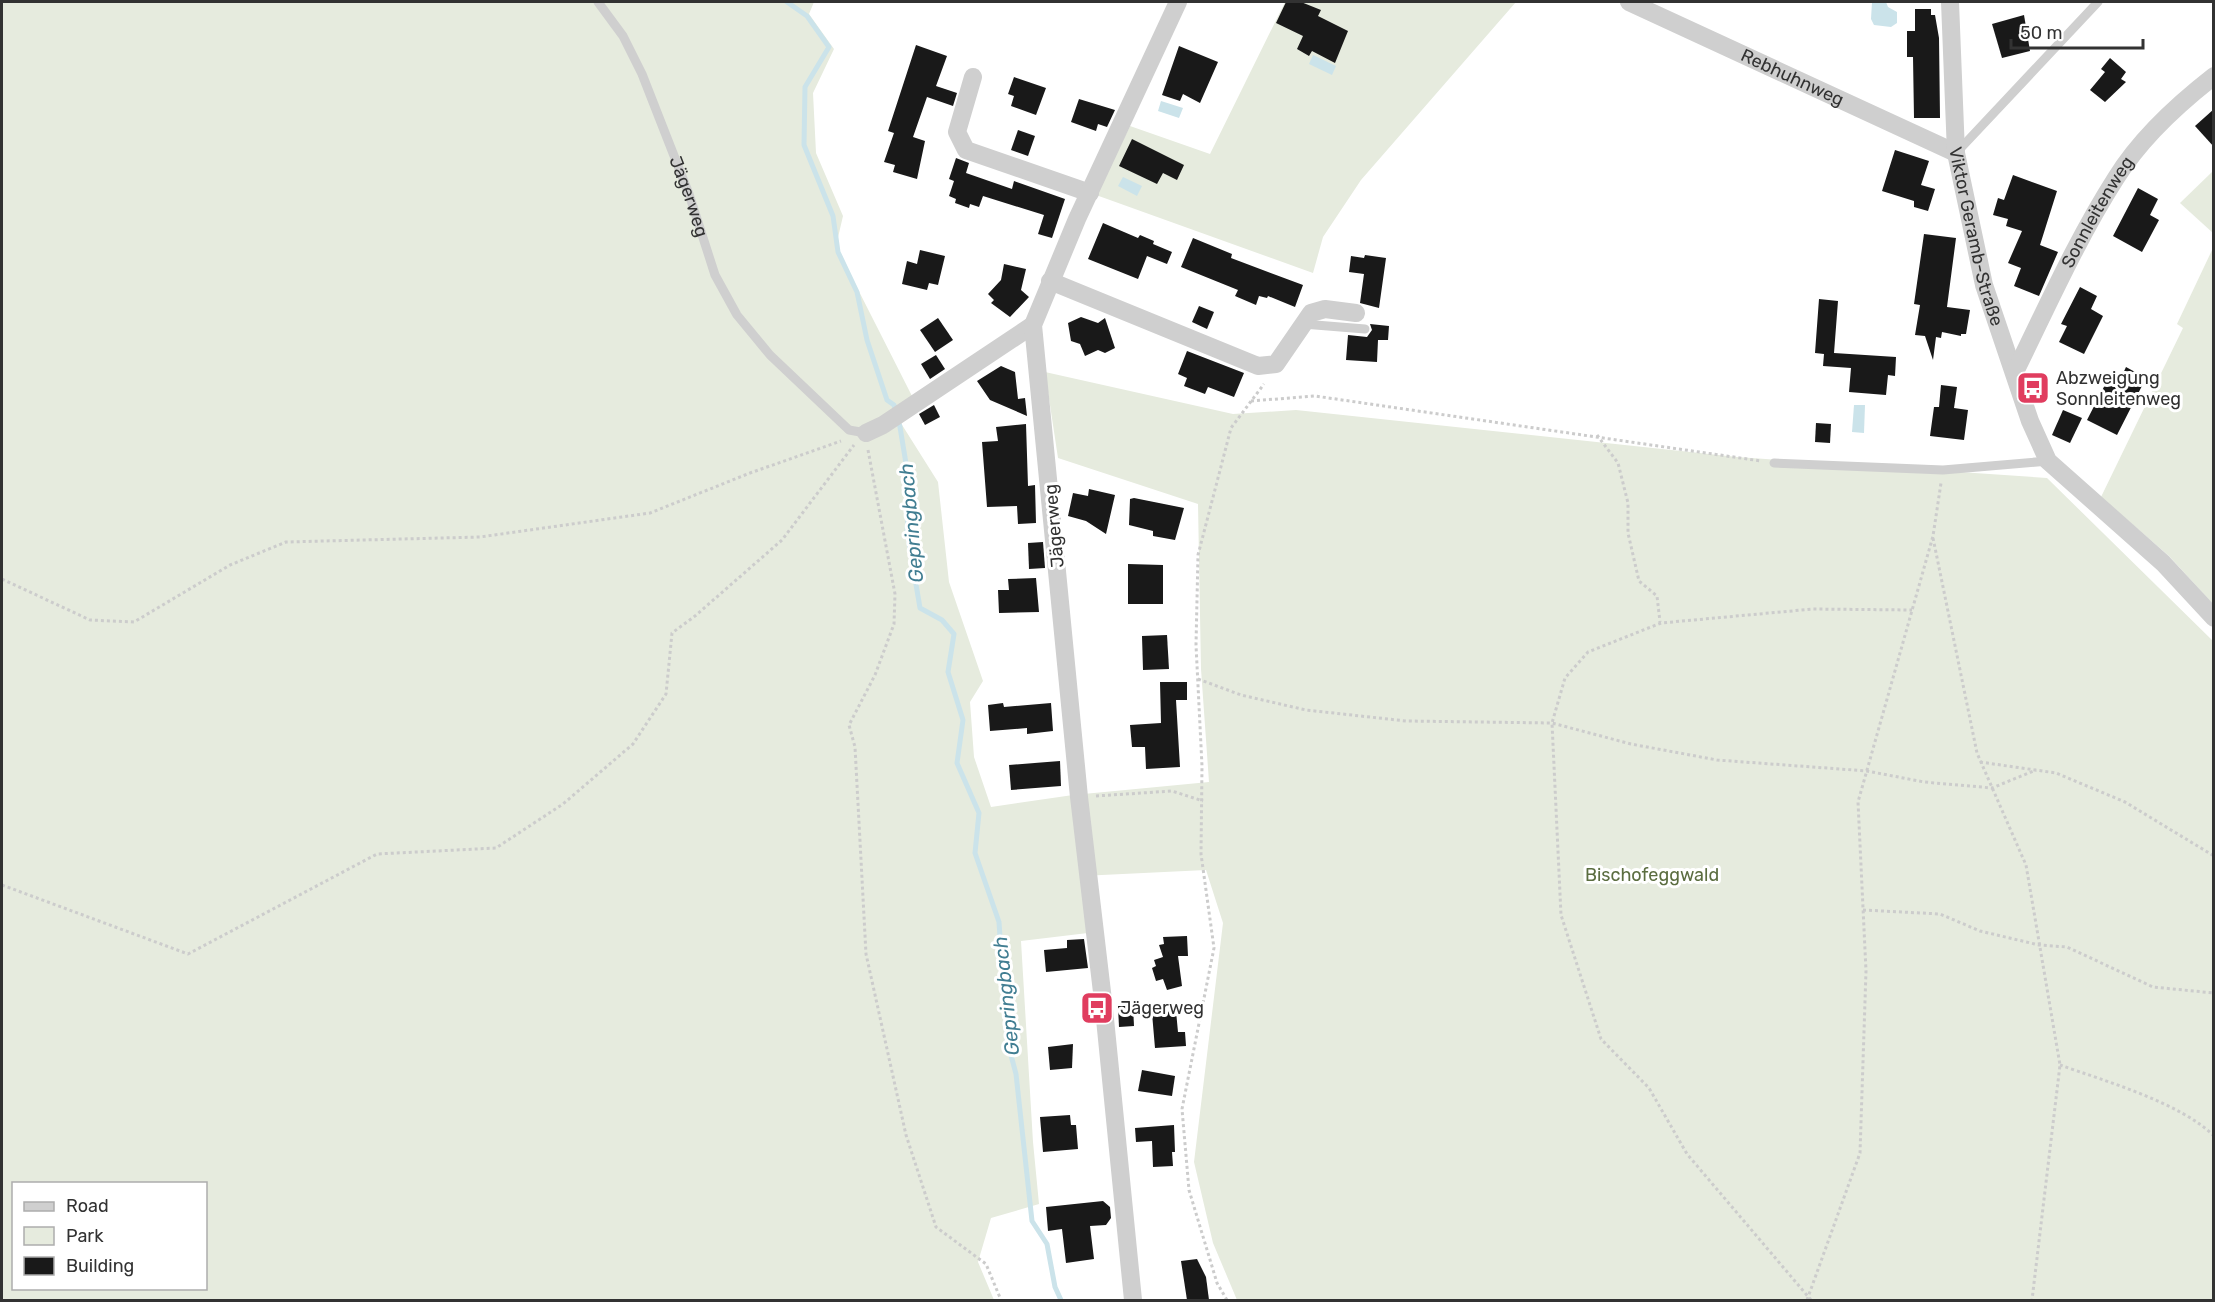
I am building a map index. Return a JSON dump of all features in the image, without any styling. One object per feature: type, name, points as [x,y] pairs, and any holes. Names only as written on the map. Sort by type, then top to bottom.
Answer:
[{"type":"street","name":"Jägerweg","points":[[1133,1300],[1104,1009],[1079,797],[1033,325],[1050,281],[1178,2]]},
{"type":"street","name":"Rebhuhnweg","points":[[1629,2],[1956,153]]},
{"type":"street","name":"Viktor Geramb-Straße","points":[[1950,2],[1956,153],[1984,285],[2030,421],[2048,461],[2163,563],[2214,618]]},
{"type":"street","name":"Sonnleitenweg","points":[[2014,372],[2116,177],[2149,136],[2196,90],[2214,76]]},
{"type":"street","points":[[973,77],[957,132],[966,150],[1090,193]]},
{"type":"street","points":[[1050,281],[1258,366],[1276,364],[1303,324],[1317,310],[1361,321]]},
{"type":"street","points":[[866,433],[883,425],[1033,325]]},
{"type":"lane","name":"Jägerweg","points":[[598,2],[623,36],[642,74],[689,194],[715,275],[737,315],[770,355],[849,430],[866,433]]},
{"type":"lane","points":[[1956,153],[2098,2]]},
{"type":"lane","points":[[1774,463],[1943,470],[2048,461]]},
{"type":"path","points":[[1227,1300],[1218,1283],[1189,1190],[1182,1109],[1214,948],[1201,854],[1203,801],[1198,679],[1198,555],[1202,531],[1231,428],[1263,387]]},
{"type":"path","points":[[1251,401],[1314,396],[1598,435],[1774,463]]},
{"type":"path","points":[[2,579],[90,620],[134,622],[230,565],[286,542],[480,537],[650,513],[750,472],[866,433]]},
{"type":"path","points":[[866,433],[872,483],[894,594],[894,624],[875,675],[849,725],[855,747],[866,954],[906,1135],[936,1227],[986,1264],[1001,1300]]},
{"type":"path","points":[[2,885],[188,954],[377,854],[496,848],[563,804],[633,744],[666,694],[672,633],[695,616],[782,540],[841,459],[866,433]]},
{"type":"path","points":[[1598,435],[1618,463],[1628,503],[1628,533],[1639,581],[1657,596],[1660,623]]},
{"type":"path","points":[[1809,1299],[1860,1153],[1866,971],[1858,802],[1933,536],[1943,470]]},
{"type":"path","points":[[1933,536],[1980,762],[2026,865],[2060,1065],[2032,1300]]},
{"type":"path","points":[[1809,1299],[1687,1154],[1649,1088],[1601,1039],[1560,915],[1552,723],[1565,678],[1588,652],[1660,623],[1813,609],[1912,610]]},
{"type":"path","points":[[1198,679],[1240,695],[1306,710],[1406,721],[1552,723],[1631,744],[1717,760],[1867,771],[1924,782],[1992,788],[2036,770]]},
{"type":"path","points":[[1980,762],[2056,773],[2125,802],[2214,856]]},
{"type":"path","points":[[1079,797],[1172,791],[1203,801]]},
{"type":"path","points":[[1863,910],[1940,914],[1980,931],[2039,945],[2067,947],[2153,987],[2214,993]]},
{"type":"path","points":[[2060,1065],[2115,1084],[2199,1121],[2214,1136]]},
{"type":"green space","name":"Bischofeggwald","points":[[2,2],[814,2],[809,14],[834,49],[813,93],[816,153],[843,216],[836,246],[912,396],[892,409],[938,482],[949,582],[983,681],[970,702],[974,757],[991,807],[1073,795],[1209,782],[1201,669],[1198,504],[1058,458],[1045,372],[1233,414],[1296,410],[1737,457],[2047,478],[2213,641],[2213,1300],[1237,1300],[1213,1243],[1194,1162],[1223,923],[1206,870],[1081,876],[1088,933],[1021,941],[1039,1204],[991,1218],[978,1262],[994,1300],[2,1300]]},
{"type":"green space","points":[[1285,2],[1516,2],[1361,180],[1323,237],[1313,273],[1096,195],[1130,126],[1210,154]]},
{"type":"green space","points":[[2213,171],[2213,233],[2180,203]]},
{"type":"green space","points":[[2213,248],[2213,604],[2169,556],[2101,497],[2183,328],[2177,324]]},
{"type":"water","points":[[1872,2],[1886,2],[1888,7],[1897,12],[1897,23],[1891,27],[1874,25],[1871,19]]},
{"type":"water","points":[[1313,55],[1336,66],[1332,75],[1309,64]]},
{"type":"water","points":[[1161,101],[1183,108],[1179,118],[1158,111]]},
{"type":"water","points":[[1123,177],[1142,186],[1137,196],[1118,186]]},
{"type":"water","points":[[1854,405],[1865,405],[1864,433],[1852,432]]},
{"type":"building","points":[[1286,2],[1301,2],[1321,10],[1318,16],[1348,31],[1335,63],[1312,51],[1309,56],[1297,49],[1303,36],[1276,23]]},
{"type":"building","points":[[1915,9],[1931,9],[1931,15],[1935,15],[1939,38],[1940,118],[1914,118],[1913,57],[1907,57],[1907,31],[1915,31]]},
{"type":"building","points":[[2024,15],[2030,51],[2002,58],[1992,24]]},
{"type":"building","points":[[916,45],[947,56],[936,86],[957,93],[953,106],[927,97],[913,137],[925,141],[917,179],[893,172],[895,165],[884,162],[894,133],[888,131]]},
{"type":"building","points":[[1179,46],[1218,62],[1200,103],[1183,94],[1180,101],[1162,95]]},
{"type":"building","points":[[2110,58],[2126,72],[2121,79],[2126,82],[2105,102],[2090,90],[2105,72],[2101,69]]},
{"type":"building","points":[[1014,77],[1046,88],[1036,115],[1011,106],[1014,96],[1008,94]]},
{"type":"building","points":[[1079,99],[1115,110],[1107,127],[1098,124],[1096,131],[1071,122]]},
{"type":"building","points":[[2214,109],[2214,147],[2195,126]]},
{"type":"building","points":[[1018,130],[1035,136],[1028,156],[1011,150]]},
{"type":"building","points":[[1132,139],[1184,165],[1177,180],[1163,173],[1157,184],[1119,166]]},
{"type":"building","points":[[1895,150],[1929,161],[1921,185],[1935,189],[1928,211],[1914,207],[1914,201],[1882,191]]},
{"type":"building","points":[[956,158],[969,163],[966,173],[1012,189],[1014,181],[1065,199],[1052,238],[1038,234],[1044,215],[983,196],[979,207],[970,204],[969,208],[955,203],[956,199],[949,196],[954,181],[949,179]]},
{"type":"building","points":[[2013,175],[2057,191],[2040,245],[2058,252],[2039,296],[2014,286],[2021,268],[2008,263],[2022,231],[2006,226],[2008,219],[1993,215],[1998,198],[2004,200]]},
{"type":"building","points":[[2138,188],[2158,199],[2150,215],[2159,220],[2142,252],[2113,236]]},
{"type":"building","points":[[1103,223],[1138,238],[1140,235],[1154,241],[1153,244],[1172,252],[1167,264],[1147,256],[1138,279],[1088,259]]},
{"type":"building","points":[[1924,234],[1956,238],[1947,307],[1970,310],[1966,334],[1961,334],[1961,336],[1942,332],[1941,338],[1936,337],[1933,360],[1925,336],[1915,335],[1920,305],[1914,304]]},
{"type":"building","points":[[1193,238],[1232,254],[1231,258],[1303,285],[1295,307],[1268,296],[1267,298],[1259,296],[1256,305],[1235,296],[1238,290],[1181,267]]},
{"type":"building","points":[[920,250],[945,256],[938,285],[929,283],[927,290],[902,284],[907,261],[917,264]]},
{"type":"building","points":[[1365,255],[1386,258],[1379,308],[1360,303],[1364,274],[1349,272],[1351,256],[1364,258]]},
{"type":"building","points":[[1004,264],[1026,269],[1021,290],[1029,297],[1010,317],[991,303],[994,300],[988,294],[1001,280]]},
{"type":"building","points":[[2080,287],[2097,296],[2091,309],[2103,316],[2084,354],[2059,342],[2067,326],[2061,324]]},
{"type":"building","points":[[1819,299],[1838,301],[1834,353],[1896,357],[1895,376],[1888,375],[1886,395],[1849,392],[1851,368],[1823,366],[1824,354],[1815,353]]},
{"type":"building","points":[[1199,306],[1214,312],[1207,329],[1192,322]]},
{"type":"building","points":[[1081,317],[1098,323],[1105,318],[1115,348],[1105,353],[1098,350],[1085,356],[1080,344],[1071,341],[1068,323]]},
{"type":"building","points":[[938,318],[953,340],[935,352],[920,330]]},
{"type":"building","points":[[1370,324],[1389,326],[1388,340],[1378,340],[1377,362],[1346,360],[1348,335],[1367,337],[1372,330]]},
{"type":"building","points":[[1187,351],[1244,373],[1234,397],[1208,387],[1205,394],[1184,386],[1187,378],[1178,374]]},
{"type":"building","points":[[936,355],[945,369],[930,379],[921,364]]},
{"type":"building","points":[[1001,366],[1015,372],[1018,399],[1025,398],[1027,416],[990,400],[977,381]]},
{"type":"building","points":[[2126,367],[2146,378],[2117,435],[2087,420],[2110,375],[2120,380]]},
{"type":"building","points":[[1941,385],[1957,387],[1954,408],[1968,410],[1964,440],[1930,436],[1934,407],[1939,407]]},
{"type":"building","points":[[934,405],[940,417],[925,425],[919,414]]},
{"type":"building","points":[[2063,410],[2082,418],[2070,443],[2052,435]]},
{"type":"building","points":[[1816,423],[1831,424],[1830,443],[1815,442]]},
{"type":"building","points":[[1026,424],[1028,486],[1035,485],[1036,523],[1018,524],[1017,506],[987,507],[982,442],[998,441],[996,427]]},
{"type":"building","points":[[1089,489],[1115,495],[1106,534],[1086,521],[1068,516],[1073,493],[1088,496]]},
{"type":"building","points":[[1130,499],[1184,508],[1175,540],[1153,536],[1153,531],[1129,525]]},
{"type":"building","points":[[1043,542],[1045,568],[1029,569],[1028,543]]},
{"type":"building","points":[[1128,564],[1163,565],[1163,604],[1128,604]]},
{"type":"building","points":[[1036,578],[1039,612],[999,613],[998,590],[1009,590],[1008,579]]},
{"type":"building","points":[[1167,635],[1169,669],[1143,670],[1142,636]]},
{"type":"building","points":[[1160,682],[1187,682],[1187,700],[1176,700],[1180,767],[1146,769],[1145,747],[1132,747],[1130,725],[1161,723]]},
{"type":"building","points":[[1003,703],[1004,707],[1051,703],[1053,731],[1027,734],[1027,728],[990,731],[988,705]]},
{"type":"building","points":[[1060,761],[1061,786],[1011,790],[1009,765]]},
{"type":"building","points":[[1187,936],[1188,956],[1178,956],[1182,986],[1167,990],[1163,979],[1156,981],[1152,968],[1156,966],[1154,960],[1163,957],[1159,945],[1164,944],[1163,937]]},
{"type":"building","points":[[1084,939],[1088,968],[1046,972],[1044,950],[1067,948],[1067,940]]},
{"type":"building","points":[[1118,1006],[1133,1006],[1134,1026],[1119,1027]]},
{"type":"building","points":[[1176,1011],[1178,1032],[1185,1032],[1186,1046],[1155,1048],[1152,1013]]},
{"type":"building","points":[[1073,1044],[1072,1068],[1050,1070],[1048,1047]]},
{"type":"building","points":[[1142,1070],[1175,1076],[1172,1096],[1138,1091]]},
{"type":"building","points":[[1070,1115],[1071,1125],[1076,1125],[1078,1149],[1043,1152],[1040,1117]]},
{"type":"building","points":[[1174,1125],[1173,1166],[1153,1167],[1152,1141],[1136,1142],[1135,1128]]},
{"type":"building","points":[[1103,1201],[1110,1207],[1111,1218],[1106,1225],[1090,1226],[1094,1259],[1066,1263],[1062,1229],[1048,1231],[1046,1207]]},
{"type":"building","points":[[1197,1259],[1206,1277],[1209,1300],[1187,1300],[1181,1261]]},
{"type":"waterway","name":"Gepringbach","points":[[787,2],[807,16],[829,47],[805,87],[804,145],[833,216],[838,252],[857,292],[867,340],[887,400],[894,405],[900,427],[910,488],[907,531],[920,608],[942,620],[954,634],[948,672],[963,720],[957,763],[979,813],[975,853],[999,922],[1007,1040],[1016,1074],[1032,1221],[1047,1244],[1055,1287],[1061,1300]]},
{"type":"place","name":"Abzweigung Sonnleitenweg","points":[[2033,388]]},
{"type":"place","name":"Jägerweg","points":[[1097,1008]]}]
